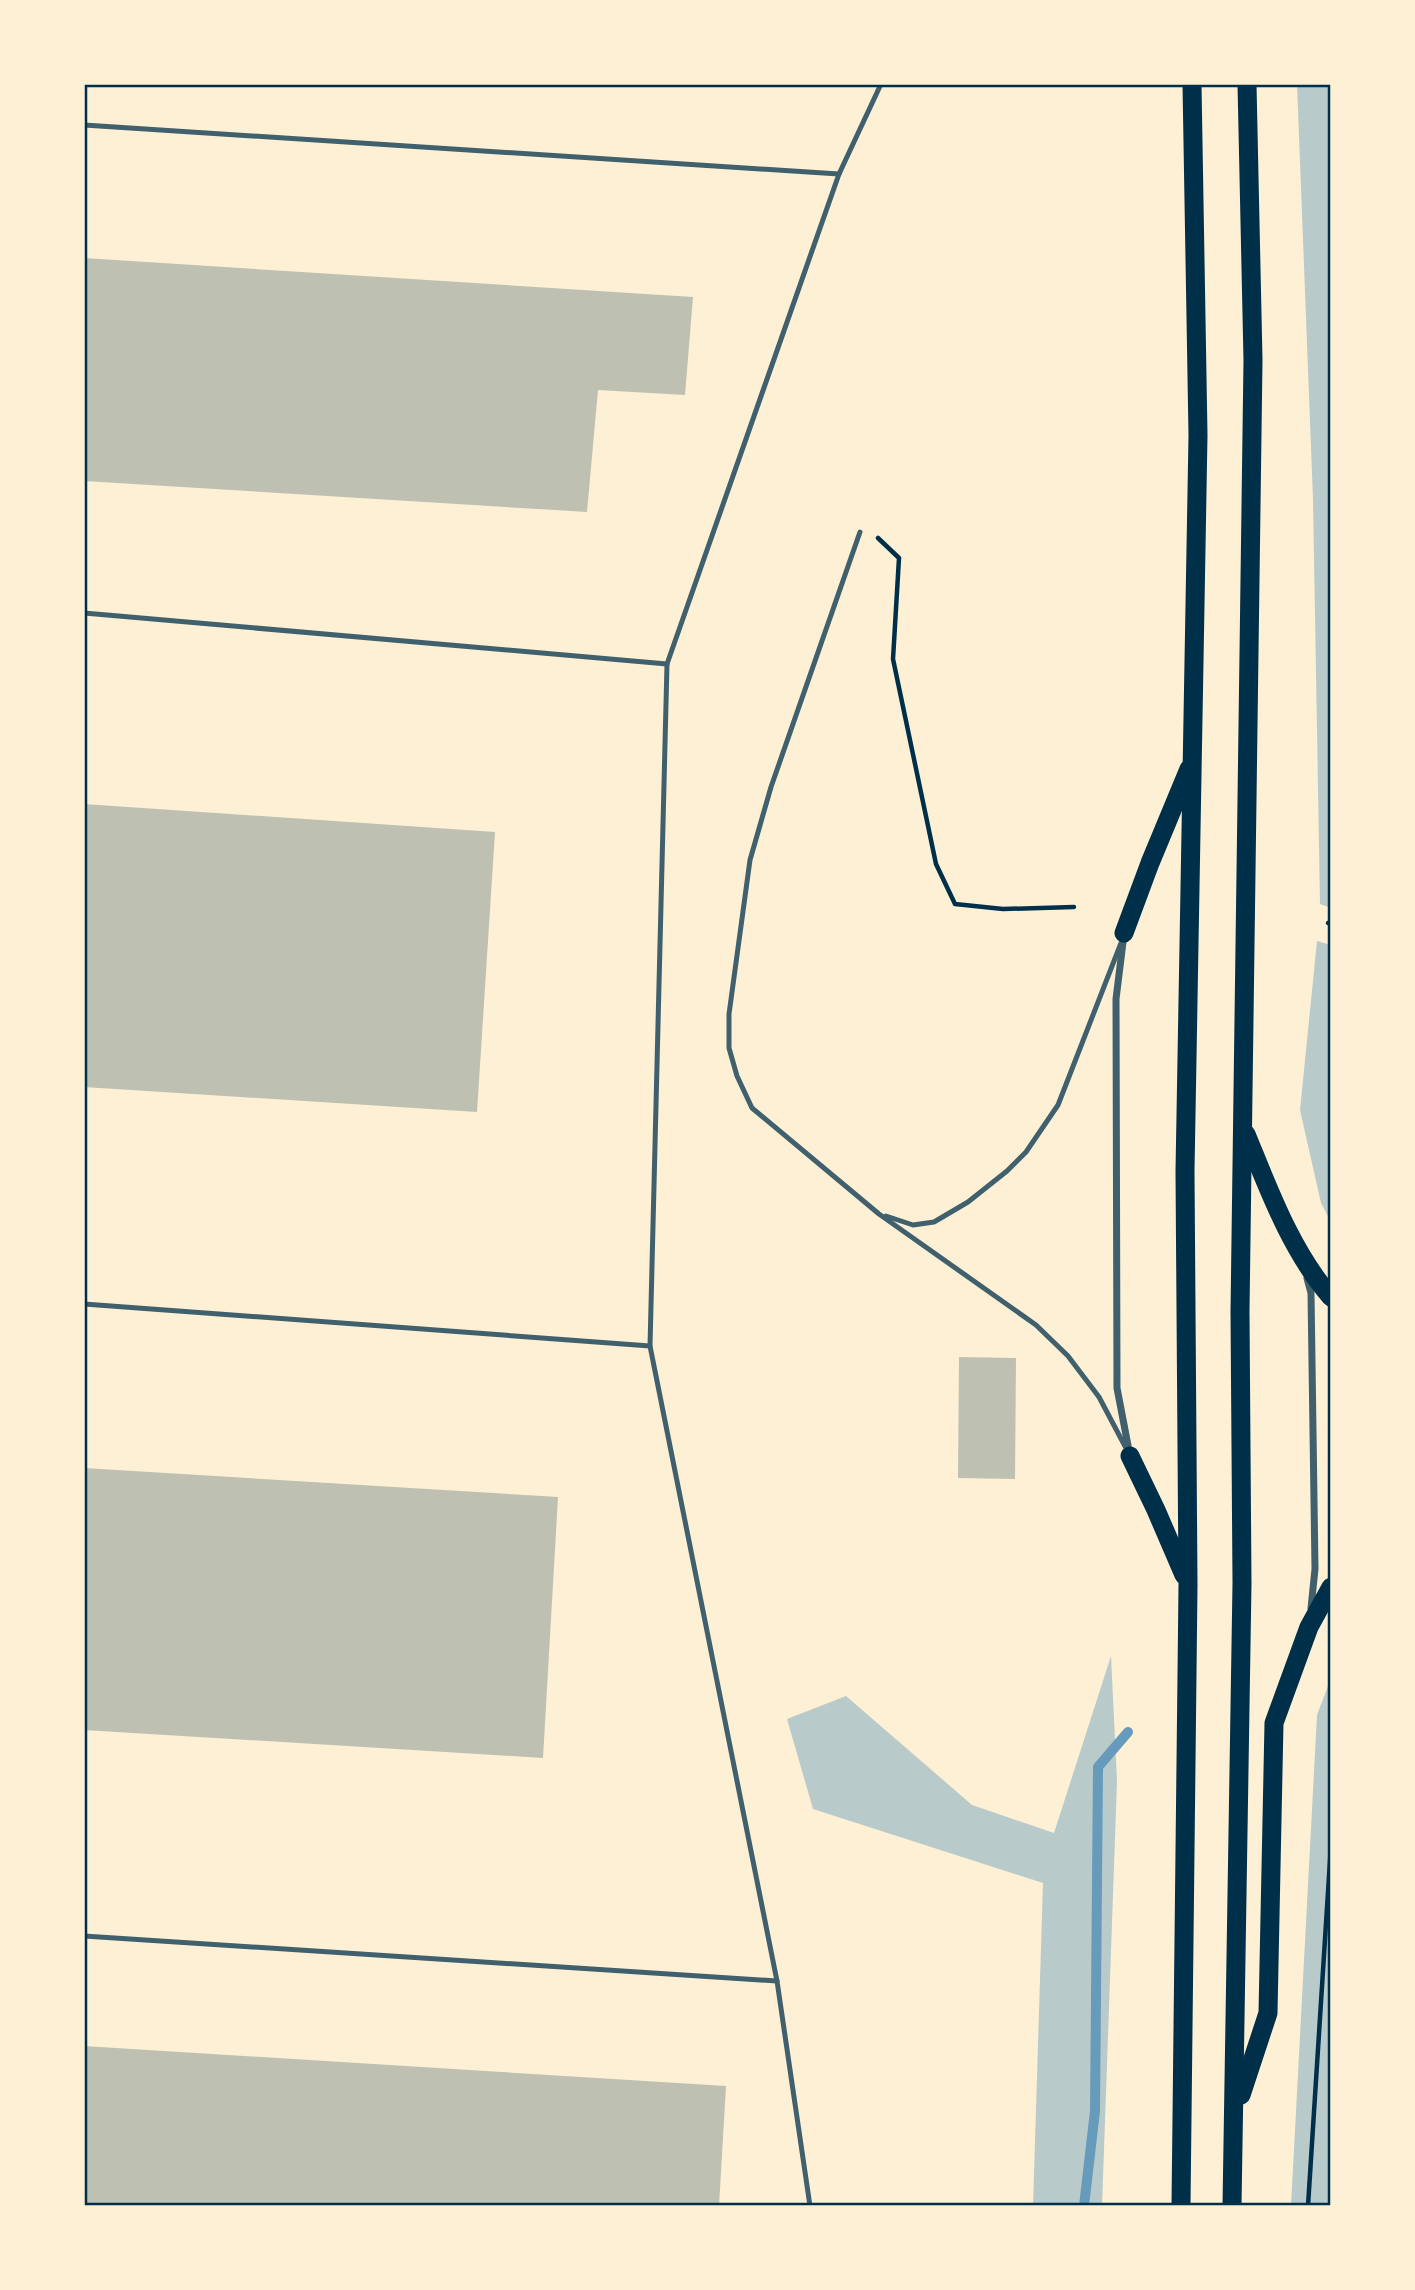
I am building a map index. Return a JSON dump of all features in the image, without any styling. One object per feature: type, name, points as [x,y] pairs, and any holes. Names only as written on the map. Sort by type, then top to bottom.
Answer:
[{"type":"highway","points":[[1181,2206],[1188,1585],[1185,1171],[1198,397],[1192,84]]},
{"type":"highway","points":[[1232,2206],[1242,1583],[1240,1312],[1253,360],[1247,84]]},
{"type":"highway","points":[[1124,933],[1193,758]]},
{"type":"highway","points":[[1242,1124],[1270,1192],[1301,1254],[1331,1297]]},
{"type":"highway","points":[[1130,1456],[1188,1585]]},
{"type":"highway","points":[[1234,2116],[1268,2013],[1274,1723],[1309,1627],[1331,1587]]},
{"type":"street","points":[[1124,933],[1116,999],[1117,1388],[1130,1456]]},
{"type":"street","points":[[1301,1254],[1311,1293],[1315,1569],[1309,1627]]},
{"type":"lane","points":[[810,2206],[777,1980],[650,1346],[667,664],[839,174],[880,84]]},
{"type":"lane","points":[[84,125],[839,174]]},
{"type":"lane","points":[[860,532],[771,787],[750,860],[729,1014],[729,1048],[737,1076],[752,1108],[879,1214],[1036,1325],[1068,1356],[1099,1397],[1130,1456]]},
{"type":"lane","points":[[84,613],[667,664]]},
{"type":"lane","points":[[879,1214],[914,1224],[934,1222],[968,1202],[1026,1152],[1058,1105],[1124,933]]},
{"type":"lane","points":[[84,1304],[650,1346]]},
{"type":"lane","points":[[84,1936],[777,1980]]},
{"type":"path","points":[[860,532],[881,539],[899,558],[893,659],[936,864],[955,904],[1003,909],[1074,907]]},
{"type":"path","points":[[1308,2206],[1331,1845]]},
{"type":"shaded area","points":[[1297,84],[1331,84],[1331,908],[1320,904],[1313,499]]},
{"type":"shaded area","points":[[1317,941],[1331,945],[1331,1222],[1321,1203],[1300,1110]]},
{"type":"shaded area","points":[[1111,1656],[1117,1781],[1102,2206],[1033,2206],[1043,1883],[813,1809],[787,1719],[846,1696],[972,1805],[1054,1833]]},
{"type":"shaded area","points":[[1331,1678],[1331,2206],[1291,2206],[1317,1715]]},
{"type":"building","points":[[84,258],[693,297],[685,395],[598,390],[587,512],[84,481]]},
{"type":"building","points":[[84,804],[495,832],[477,1112],[84,1087]]},
{"type":"building","points":[[959,1357],[1016,1358],[1015,1479],[958,1478]]},
{"type":"building","points":[[84,1468],[558,1497],[543,1758],[84,1730]]},
{"type":"building","points":[[84,2046],[726,2086],[719,2206],[84,2206]]},
{"type":"waterway","points":[[1084,2206],[1095,2111],[1098,1767],[1128,1732]]}]
